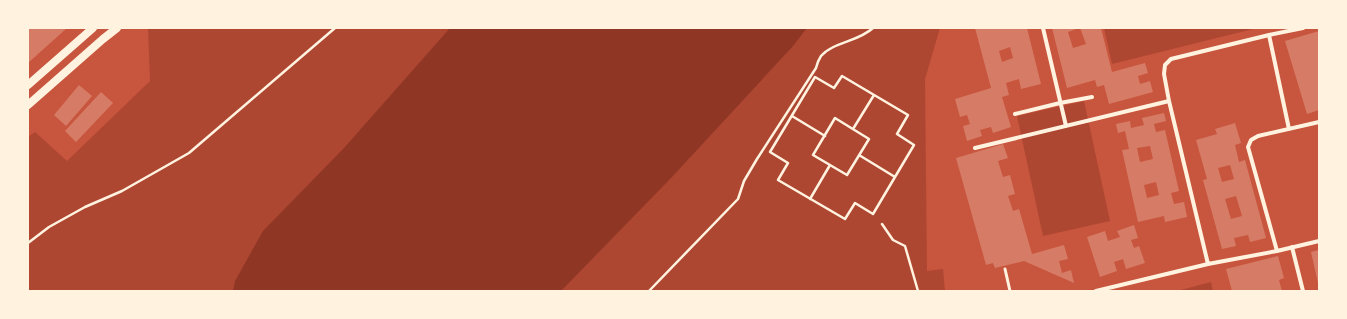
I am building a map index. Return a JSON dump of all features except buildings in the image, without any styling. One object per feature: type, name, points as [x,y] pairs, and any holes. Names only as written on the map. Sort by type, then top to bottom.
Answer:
[{"type":"main road","points":[[28,85],[93,28]]},
{"type":"main road","points":[[28,105],[103,38],[117,28]]},
{"type":"street","points":[[1043,28],[1066,126]]},
{"type":"street","points":[[1208,264],[1169,101],[1164,74],[1165,65],[1171,59],[1303,28]]},
{"type":"street","points":[[1269,35],[1288,128]]},
{"type":"street","points":[[1015,114],[1092,97]]},
{"type":"street","points":[[976,148],[1169,101]]},
{"type":"street","points":[[1277,251],[1248,147],[1251,140],[1258,136],[1319,122]]},
{"type":"street","points":[[1096,291],[1208,264],[1277,251],[1319,241]]},
{"type":"street","points":[[1292,247],[1303,291]]},
{"type":"lane","points":[[1005,268],[1010,291]]},
{"type":"path","points":[[28,243],[49,226],[85,207],[122,191],[189,153],[335,28]]},
{"type":"path","points":[[649,291],[738,198],[744,181],[816,68],[820,57],[829,49],[859,38],[873,28]]},
{"type":"path","points":[[842,76],[908,115],[896,134],[914,145],[873,214],[855,203],[845,219],[778,180],[788,163],[770,152],[792,116],[815,77],[834,88],[842,76]]},
{"type":"path","points":[[853,129],[874,95]]},
{"type":"path","points":[[792,116],[825,136]]},
{"type":"path","points":[[835,118],[869,138],[847,175],[813,155],[825,136],[835,118]]},
{"type":"path","points":[[859,155],[895,177]]},
{"type":"path","points":[[810,199],[830,165]]},
{"type":"path","points":[[882,224],[893,240],[905,246],[918,291]]},
{"type":"shaded area","points":[[148,28],[940,28],[925,79],[927,271],[943,269],[945,291],[28,291],[28,137],[35,132],[67,161],[150,81]]},
{"type":"shaded area","points":[[450,28],[807,28],[793,46],[672,177],[561,291],[233,291],[235,281],[263,231],[344,148]]},
{"type":"shaded area","points":[[1104,28],[1257,28],[1112,64]]},
{"type":"shaded area","points":[[1084,101],[1110,221],[1043,236],[1017,116]]},
{"type":"shaded area","points":[[1211,282],[1213,291],[1177,291]]}]
